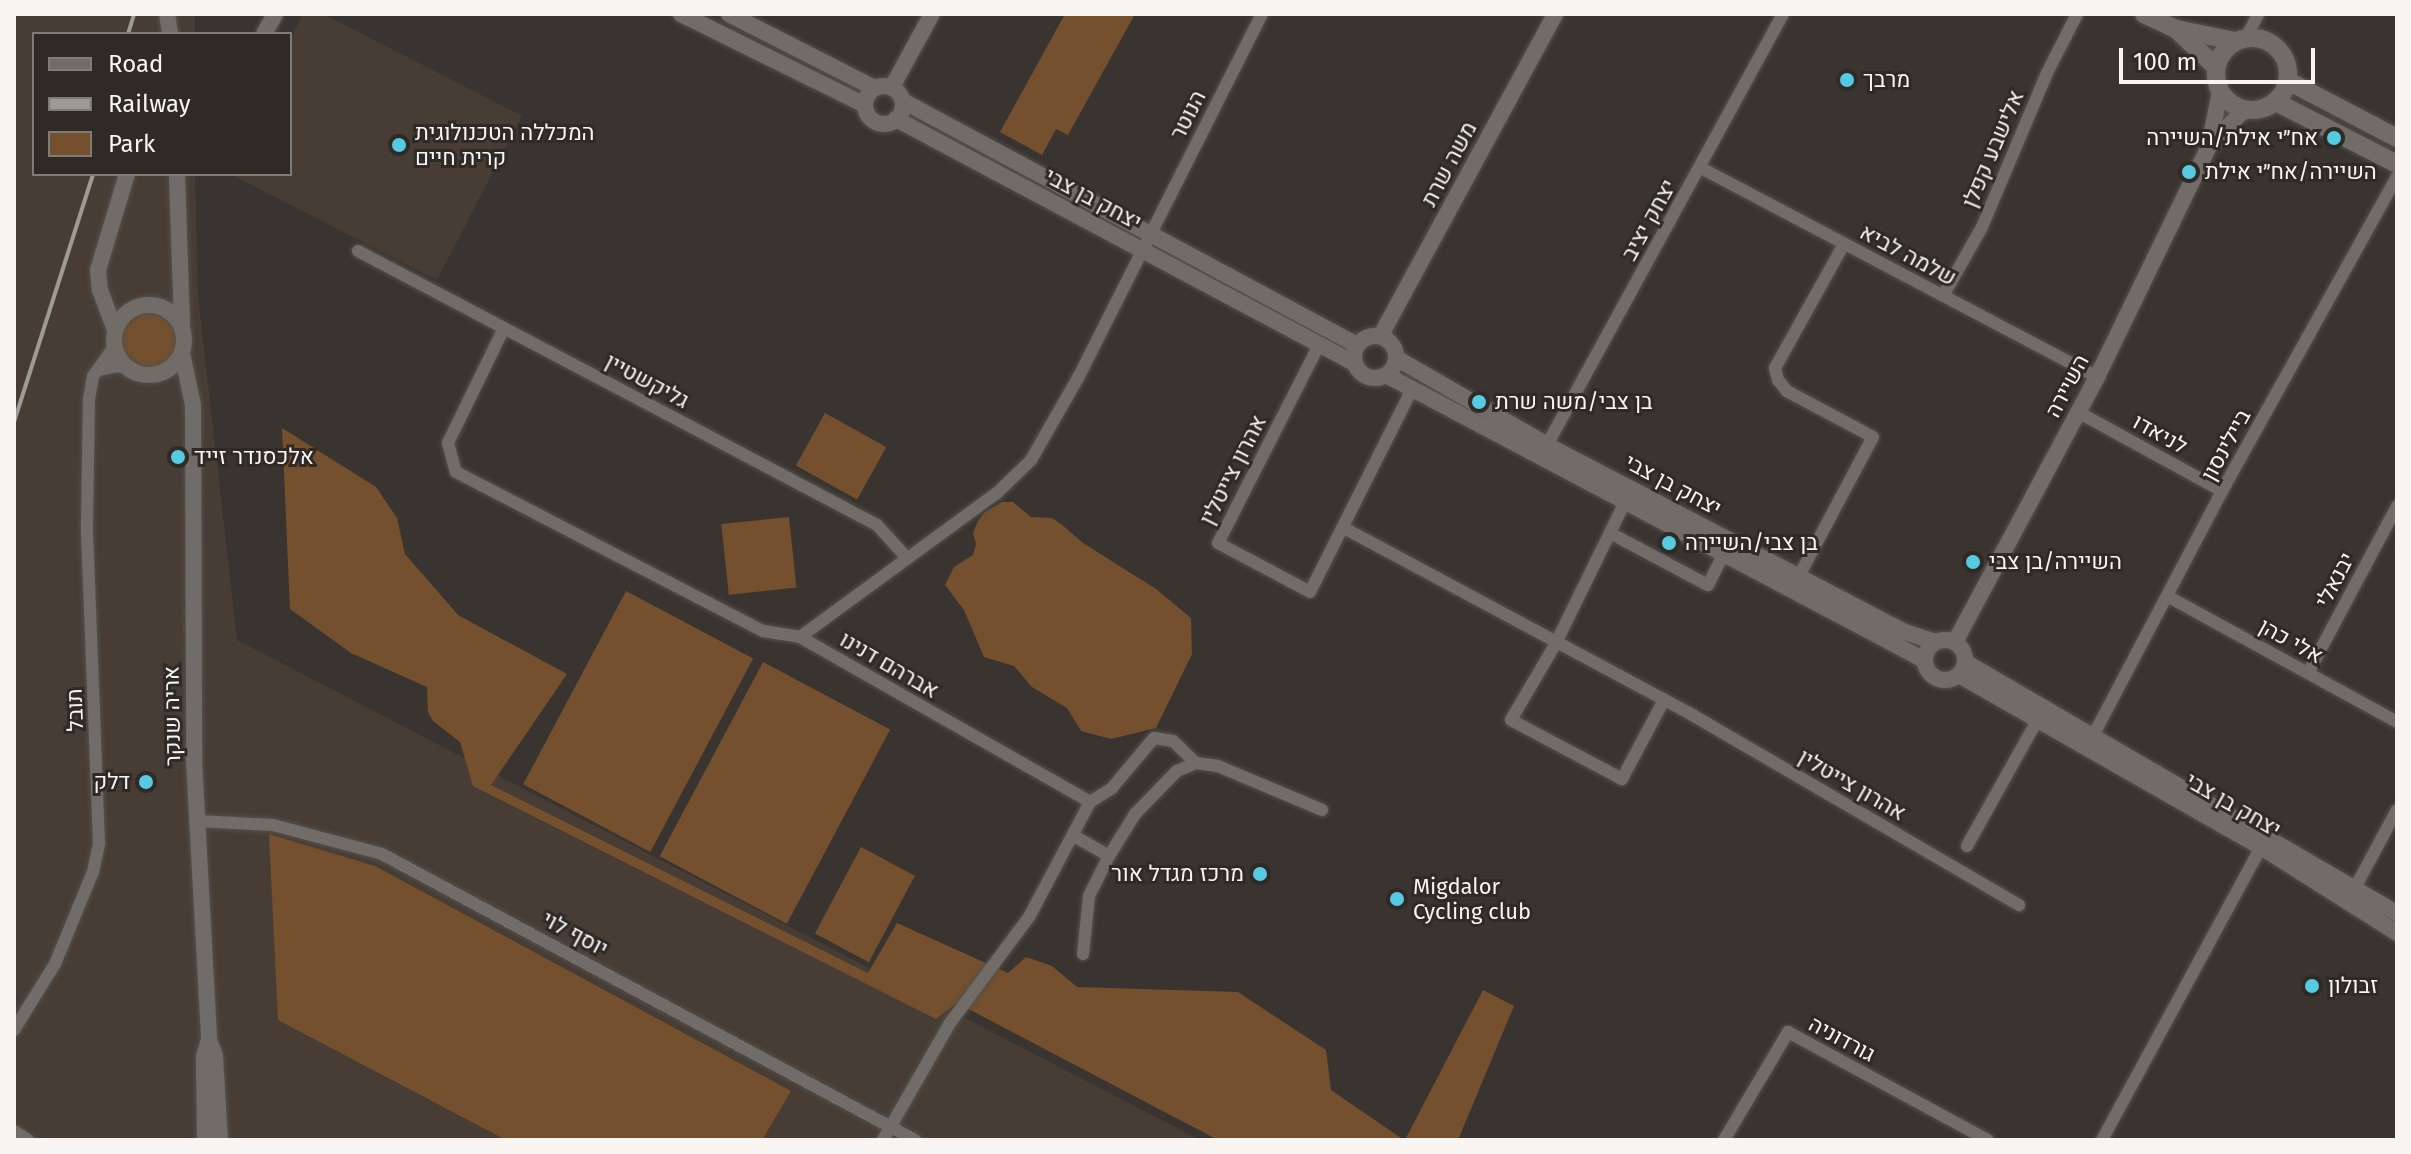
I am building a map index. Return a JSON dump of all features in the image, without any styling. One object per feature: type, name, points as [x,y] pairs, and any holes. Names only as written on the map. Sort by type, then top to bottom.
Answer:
[{"type":"main road","points":[[2144,14],[2176,29],[2269,42],[2278,49],[2285,58],[2288,81],[2276,102],[2255,110],[2233,106],[2220,92],[2216,67],[2220,56],[2241,40]]},
{"type":"main road","points":[[2176,29],[2216,67]]},
{"type":"main road","points":[[2288,81],[2397,138]]},
{"type":"main road","points":[[2276,102],[2397,164]]},
{"type":"street","points":[[265,32],[275,14]]},
{"type":"street","points":[[681,14],[865,105],[873,120],[884,124],[896,119],[898,94],[932,14]]},
{"type":"street","points":[[729,14],[874,88],[898,94]]},
{"type":"street","name":"הנוטר","points":[[1149,234],[1262,14]]},
{"type":"street","name":"משה שרת","points":[[1381,335],[1555,14]]},
{"type":"street","name":"יצחק יציב","points":[[1547,445],[1783,14]]},
{"type":"street","name":"אלישבע קפלן","points":[[1943,296],[1982,227],[2047,73],[2077,14]]},
{"type":"street","points":[[2241,40],[2258,14]]},
{"type":"street","points":[[865,105],[874,88]]},
{"type":"street","name":"השיירה","points":[[1955,642],[2097,377],[2209,146],[2220,92]]},
{"type":"street","name":"יצחק בן צבי","points":[[898,94],[1149,234],[1357,345]]},
{"type":"street","name":"השיירה","points":[[2209,146],[2244,110]]},
{"type":"street","name":"יצחק בן צבי","points":[[896,119],[1354,363]]},
{"type":"street","name":"שלמה לביא","points":[[1701,168],[2097,377]]},
{"type":"street","points":[[126,176],[100,259],[100,290],[115,330],[114,347],[129,369]]},
{"type":"street","points":[[166,371],[182,353],[177,176]]},
{"type":"street","name":"ביילינסון","points":[[2094,734],[2222,491],[2397,177]]},
{"type":"street","name":"אברהם דנינו","points":[[1090,802],[800,637],[997,493],[1031,460],[1078,378],[1149,234]]},
{"type":"street","points":[[1799,576],[1873,437],[1787,391],[1778,380],[1775,368],[1844,244]]},
{"type":"street","name":"גליקשטיין","points":[[358,251],[877,525],[907,558]]},
{"type":"street","points":[[115,330],[141,306],[172,287],[180,271]]},
{"type":"street","points":[[100,290],[115,306],[169,311],[182,327]]},
{"type":"street","points":[[504,328],[448,443],[456,472],[763,631],[800,637]]},
{"type":"street","points":[[1381,335],[1394,348],[1396,358],[1386,375],[1367,377],[1354,363],[1357,345],[1367,337],[1381,335]]},
{"type":"street","name":"אהרון צייטלין","points":[[1319,345],[1218,543],[1310,592],[1412,389]]},
{"type":"street","name":"תובל","points":[[14,1030],[55,964],[75,920],[99,843],[87,524],[89,399],[96,371],[114,347]]},
{"type":"street","name":"אריה שנקר","points":[[182,353],[192,392],[197,821],[209,1040],[215,1056],[220,1140]]},
{"type":"street","name":"יצחק בן צבי","points":[[1396,358],[1547,445],[1905,632],[1935,642]]},
{"type":"street","points":[[96,371],[110,367],[147,375],[166,371],[179,376],[192,392]]},
{"type":"street","name":"יצחק בן צבי","points":[[1386,375],[1924,660]]},
{"type":"street","name":"לניאדו","points":[[2078,412],[2222,491]]},
{"type":"street","points":[[1625,502],[1556,643],[1511,720],[1622,779],[1664,700]]},
{"type":"street","name":"יבנאלי","points":[[2308,673],[2397,506]]},
{"type":"street","name":"אהרון צייטלין","points":[[1344,528],[1664,700],[2019,905]]},
{"type":"street","points":[[1610,533],[1708,585],[1724,554]]},
{"type":"street","name":"אלי כהן","points":[[2167,596],[2397,722]]},
{"type":"street","points":[[1935,642],[1955,642],[1963,651],[1962,668],[1947,681],[1934,678],[1924,660],[1927,650],[1935,642]]},
{"type":"street","name":"יצחק בן צבי","points":[[1962,668],[2094,734],[2397,913]]},
{"type":"street","name":"יצחק בן צבי","points":[[1962,668],[2038,719],[2261,847],[2397,933]]},
{"type":"street","points":[[1967,846],[2038,719]]},
{"type":"street","points":[[883,1140],[950,1023],[1029,917],[1090,802],[1112,788],[1154,738],[1173,741],[1196,763]]},
{"type":"street","points":[[1083,954],[1089,896],[1109,856],[1135,814],[1177,771],[1196,763],[1218,766],[1322,810]]},
{"type":"street","points":[[2329,888],[2356,886],[2397,810]]},
{"type":"street","name":"יוסף לוי","points":[[197,821],[273,825],[382,854],[915,1140]]},
{"type":"street","points":[[2102,1140],[2261,847],[2257,829]]},
{"type":"street","points":[[1074,836],[1109,856]]},
{"type":"street","name":"גורדוניה","points":[[1724,1140],[1788,1032],[1988,1140]]},
{"type":"street","name":"אריה שנקר","points":[[205,1140],[204,1057],[209,1040]]},
{"type":"street","points":[[14,1131],[28,1140]]},
{"type":"shaded area","points":[[14,14],[195,14],[195,32],[32,32],[32,176],[195,176],[198,296],[237,640],[1200,1140],[14,1140]]},
{"type":"shaded area","name":"המכללה הטכנולוגית קרית חיים","points":[[303,14],[323,14],[522,116],[437,280],[234,176],[292,176],[292,36]]},
{"type":"green space","points":[[1065,14],[1135,14],[1068,135],[1056,129],[1042,155],[1000,132]]},
{"type":"green space","points":[[149,312],[169,320],[177,340],[169,360],[149,368],[129,360],[121,340],[129,320]]},
{"type":"green space","points":[[825,413],[886,447],[857,499],[796,465]]},
{"type":"green space","points":[[282,428],[376,487],[397,518],[405,554],[458,615],[567,674],[491,785],[868,973],[897,923],[1008,973],[1026,957],[1052,966],[1077,987],[1238,992],[1326,1050],[1331,1090],[1404,1140],[1218,1140],[957,1003],[936,1019],[473,786],[460,742],[433,721],[428,712],[427,687],[351,653],[290,609]]},
{"type":"green space","points":[[1002,502],[1013,502],[1031,517],[1052,518],[1083,543],[1156,589],[1191,618],[1192,654],[1156,728],[1111,739],[1081,731],[1067,708],[1032,687],[1014,666],[984,657],[964,610],[945,585],[954,567],[973,555],[976,544],[973,533],[978,521],[985,512]]},
{"type":"green space","points":[[789,517],[796,588],[729,595],[721,524]]},
{"type":"green space","points":[[626,591],[753,659],[650,852],[523,784]]},
{"type":"green space","points":[[763,662],[890,730],[787,924],[660,856]]},
{"type":"green space","points":[[269,834],[375,866],[791,1091],[762,1140],[506,1140],[278,1020]]},
{"type":"green space","points":[[861,847],[915,876],[869,962],[815,934]]},
{"type":"green space","points":[[1483,990],[1514,1006],[1458,1140],[1405,1140]]},
{"type":"railway","points":[[129,32],[134,14]]},
{"type":"railway","points":[[14,422],[92,176]]},
{"type":"place","name":"מרבך","points":[[1847,80]]},
{"type":"place","name":"אח״י אילת/השיירה","points":[[2334,138]]},
{"type":"place","name":"המכללה הטכנולוגית קרית חיים","points":[[399,145]]},
{"type":"place","name":"השיירה/אח״י אילת","points":[[2189,172]]},
{"type":"place","name":"בן צבי/משה שרת","points":[[1479,402]]},
{"type":"place","name":"אלכסנדר זייד","points":[[178,457]]},
{"type":"place","name":"בן צבי/השיירה","points":[[1669,543]]},
{"type":"place","name":"השיירה/בן צבי","points":[[1973,562]]},
{"type":"place","name":"דלק","points":[[146,782]]},
{"type":"place","name":"מרכז מגדל אור","points":[[1260,874]]},
{"type":"place","name":"Migdalor Cycling club","points":[[1397,899]]},
{"type":"place","name":"זבולון","points":[[2312,986]]}]
